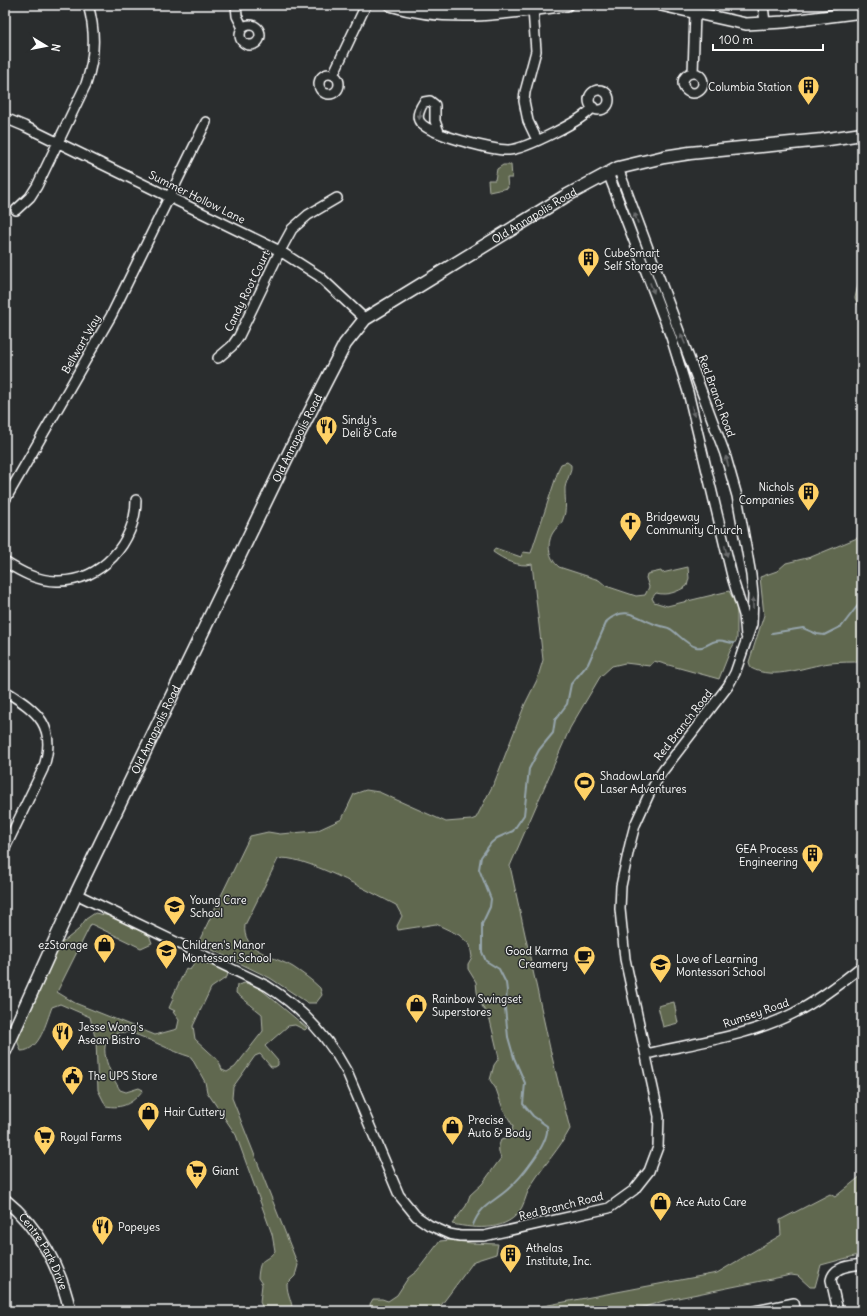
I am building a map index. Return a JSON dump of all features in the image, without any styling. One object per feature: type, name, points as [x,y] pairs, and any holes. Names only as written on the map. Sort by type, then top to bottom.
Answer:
[{"type":"main road","name":"Old Annapolis Road","points":[[5,1051],[76,894],[313,404],[345,344],[365,319],[564,197],[613,171],[658,158],[684,154],[822,140],[862,134]]},
{"type":"street","points":[[16,210],[30,197],[37,186],[82,95],[90,70],[94,44],[91,16],[88,5]]},
{"type":"street","points":[[236,5],[237,16],[244,28]]},
{"type":"street","points":[[333,76],[366,5]]},
{"type":"street","points":[[390,5],[466,16],[567,5]]},
{"type":"street","points":[[661,5],[739,23],[765,23],[841,10],[862,12]]},
{"type":"street","points":[[763,5],[765,23]]},
{"type":"street","points":[[533,9],[536,51],[524,92],[524,101],[528,121],[537,140]]},
{"type":"street","points":[[693,73],[695,13]]},
{"type":"street","points":[[440,132],[468,144],[499,150],[519,148],[584,116],[593,107]]},
{"type":"street","name":"Summer Hollow Lane","points":[[5,118],[58,142],[280,251],[320,276],[365,319]]},
{"type":"street","name":"Bellwart Way","points":[[5,500],[111,316],[206,122]]},
{"type":"street","name":"Red Branch Road","points":[[613,171],[671,337],[688,392],[733,580],[744,615],[746,641]]},
{"type":"street","name":"Red Branch Road","points":[[76,894],[267,986],[281,995],[310,1019],[339,1057],[347,1072],[399,1195],[416,1216],[429,1225],[449,1234],[460,1236],[484,1236],[594,1213],[618,1203],[634,1190],[649,1171],[658,1146],[659,1116],[622,937],[620,908],[621,886],[635,825],[650,792],[662,772],[728,686],[735,673],[752,624],[753,595],[737,496],[715,424],[613,171]]},
{"type":"street","name":"Candy Root Court","points":[[218,358],[232,346],[239,336],[292,229],[299,222],[337,198]]},
{"type":"street","points":[[5,562],[32,577],[55,582],[68,581],[91,574],[109,561],[118,552],[129,533],[136,511],[136,500]]},
{"type":"street","points":[[5,691],[31,707],[43,722],[48,738],[47,756],[43,769],[5,848]]},
{"type":"street","name":"Rumsey Road","points":[[646,1054],[725,1036],[774,1022],[809,1005],[846,980],[862,966]]},
{"type":"street","name":"Centre Park Drive","points":[[5,1200],[25,1219],[54,1261],[70,1311]]},
{"type":"street","points":[[838,1311],[831,1280],[832,1275],[839,1269],[862,1264]]},
{"type":"street","points":[[755,1311],[794,1303],[796,1311]]},
{"type":"green space","points":[[503,165],[511,165],[512,178],[507,178],[508,188],[489,192],[488,180],[495,180],[497,169]]},
{"type":"green space","points":[[860,276],[862,276],[862,313],[855,298]]},
{"type":"green space","points":[[567,462],[571,465],[571,468],[565,488],[565,512],[562,522],[551,535],[549,545],[550,555],[555,563],[559,567],[599,580],[606,586],[636,596],[645,595],[649,587],[646,578],[647,574],[661,571],[662,573],[688,567],[689,578],[687,586],[672,593],[656,593],[652,598],[654,602],[667,606],[729,591],[737,606],[737,639],[730,651],[719,679],[654,661],[650,666],[625,663],[612,666],[600,677],[570,728],[510,866],[551,1053],[570,1129],[562,1143],[530,1187],[522,1207],[516,1215],[509,1221],[491,1227],[461,1226],[452,1224],[466,1206],[470,1195],[482,1184],[501,1158],[499,1153],[500,1142],[501,1140],[511,1137],[513,1126],[503,1109],[496,1089],[490,1080],[494,1065],[499,1058],[490,1020],[481,1004],[477,992],[476,982],[468,969],[468,964],[472,957],[470,945],[459,935],[436,924],[398,930],[397,926],[402,916],[396,905],[336,875],[302,862],[288,859],[278,859],[245,925],[245,934],[248,941],[254,947],[261,952],[293,967],[320,988],[322,995],[316,1003],[308,1003],[270,978],[204,946],[204,943],[199,941],[250,836],[268,832],[280,834],[316,831],[342,819],[354,794],[366,790],[379,792],[446,822],[471,820],[476,818],[495,781],[525,704],[537,680],[543,660],[532,564],[517,564],[506,560],[493,552],[495,548],[521,557],[523,552],[531,553],[559,468],[561,464]]},
{"type":"green space","points":[[862,536],[862,662],[830,663],[780,673],[760,672],[751,668],[749,662],[764,615],[760,577],[777,571],[786,563],[811,557]]},
{"type":"green space","points":[[95,913],[110,916],[149,935],[152,943],[141,948],[91,924],[57,992],[75,1003],[155,1035],[177,1029],[179,1020],[173,1012],[175,1011],[169,1008],[173,999],[172,998],[186,968],[190,970],[195,961],[203,959],[228,972],[227,977],[211,988],[193,1026],[195,1039],[219,1061],[222,1070],[227,1072],[235,1067],[263,1031],[262,1014],[236,993],[237,985],[245,983],[257,986],[307,1028],[305,1030],[295,1025],[288,1026],[265,1046],[278,1061],[278,1065],[271,1067],[260,1054],[255,1056],[233,1087],[232,1098],[298,1265],[295,1276],[287,1284],[292,1311],[264,1311],[260,1302],[262,1284],[258,1278],[259,1271],[261,1263],[275,1251],[272,1234],[236,1135],[207,1092],[205,1082],[191,1057],[131,1033],[122,1032],[113,1035],[105,1046],[105,1054],[117,1085],[120,1090],[126,1092],[139,1088],[143,1090],[131,1102],[122,1106],[112,1107],[106,1106],[98,1090],[96,1041],[90,1017],[60,1004],[52,1007],[45,1028],[38,1041],[28,1050],[21,1051],[17,1040],[58,946],[78,930],[86,919]]},
{"type":"green space","points":[[674,1002],[678,1023],[663,1027],[658,1006]]},
{"type":"green space","points":[[862,1175],[862,1254],[821,1265],[815,1287],[810,1287],[798,1276],[791,1275],[663,1301],[632,1311],[517,1311],[717,1273],[781,1235],[780,1220],[830,1194],[835,1197]]},
{"type":"green space","points":[[450,1240],[471,1243],[498,1244],[496,1254],[474,1261],[439,1308],[440,1311],[371,1311],[370,1304],[373,1299],[388,1301],[397,1295],[408,1278],[417,1271],[440,1241]]},
{"type":"waterway","points":[[772,633],[803,628],[817,634],[824,635],[842,626],[862,600]]},
{"type":"waterway","points":[[473,1225],[483,1209],[513,1185],[526,1169],[539,1151],[547,1133],[547,1126],[533,1116],[523,1104],[525,1083],[514,1058],[508,1037],[505,1008],[507,991],[506,983],[499,969],[486,961],[482,952],[482,924],[490,907],[491,899],[479,869],[481,857],[491,843],[497,838],[513,831],[524,815],[529,769],[539,750],[553,733],[555,720],[567,704],[571,684],[588,664],[607,621],[614,616],[627,613],[670,629],[692,646],[702,647],[718,641],[734,643]]},
{"type":"place","name":"Columbia Station","points":[[808,106]]},
{"type":"place","name":"CubeSmart Self Storage","points":[[589,278]]},
{"type":"place","name":"Sindy's Deli & Cafe","points":[[327,446]]},
{"type":"place","name":"Nichols Companies","points":[[809,512]]},
{"type":"place","name":"Bridgeway Community Church","points":[[631,542]]},
{"type":"place","name":"ShadowLand Laser Adventures","points":[[584,802]]},
{"type":"place","name":"GEA Process Engineering","points":[[813,874]]},
{"type":"place","name":"Young Care School","points":[[174,926]]},
{"type":"place","name":"ezStorage","points":[[104,964]]},
{"type":"place","name":"Children's Manor Montessori School","points":[[167,970]]},
{"type":"place","name":"Good Karma Creamery","points":[[584,976]]},
{"type":"place","name":"Love of Learning Montessori School","points":[[661,984]]},
{"type":"place","name":"Rainbow Swingset Superstores","points":[[416,1024]]},
{"type":"place","name":"Jesse Wong's Asean Bistro","points":[[63,1052]]},
{"type":"place","name":"The UPS Store","points":[[72,1096]]},
{"type":"place","name":"Hair Cuttery","points":[[149,1132]]},
{"type":"place","name":"Precise Auto & Body","points":[[453,1146]]},
{"type":"place","name":"Royal Farms","points":[[45,1156]]},
{"type":"place","name":"Giant","points":[[197,1190]]},
{"type":"place","name":"Ace Auto Care","points":[[661,1222]]},
{"type":"place","name":"Popeyes","points":[[103,1246]]},
{"type":"place","name":"Athelas Institute, Inc.","points":[[511,1274]]}]
